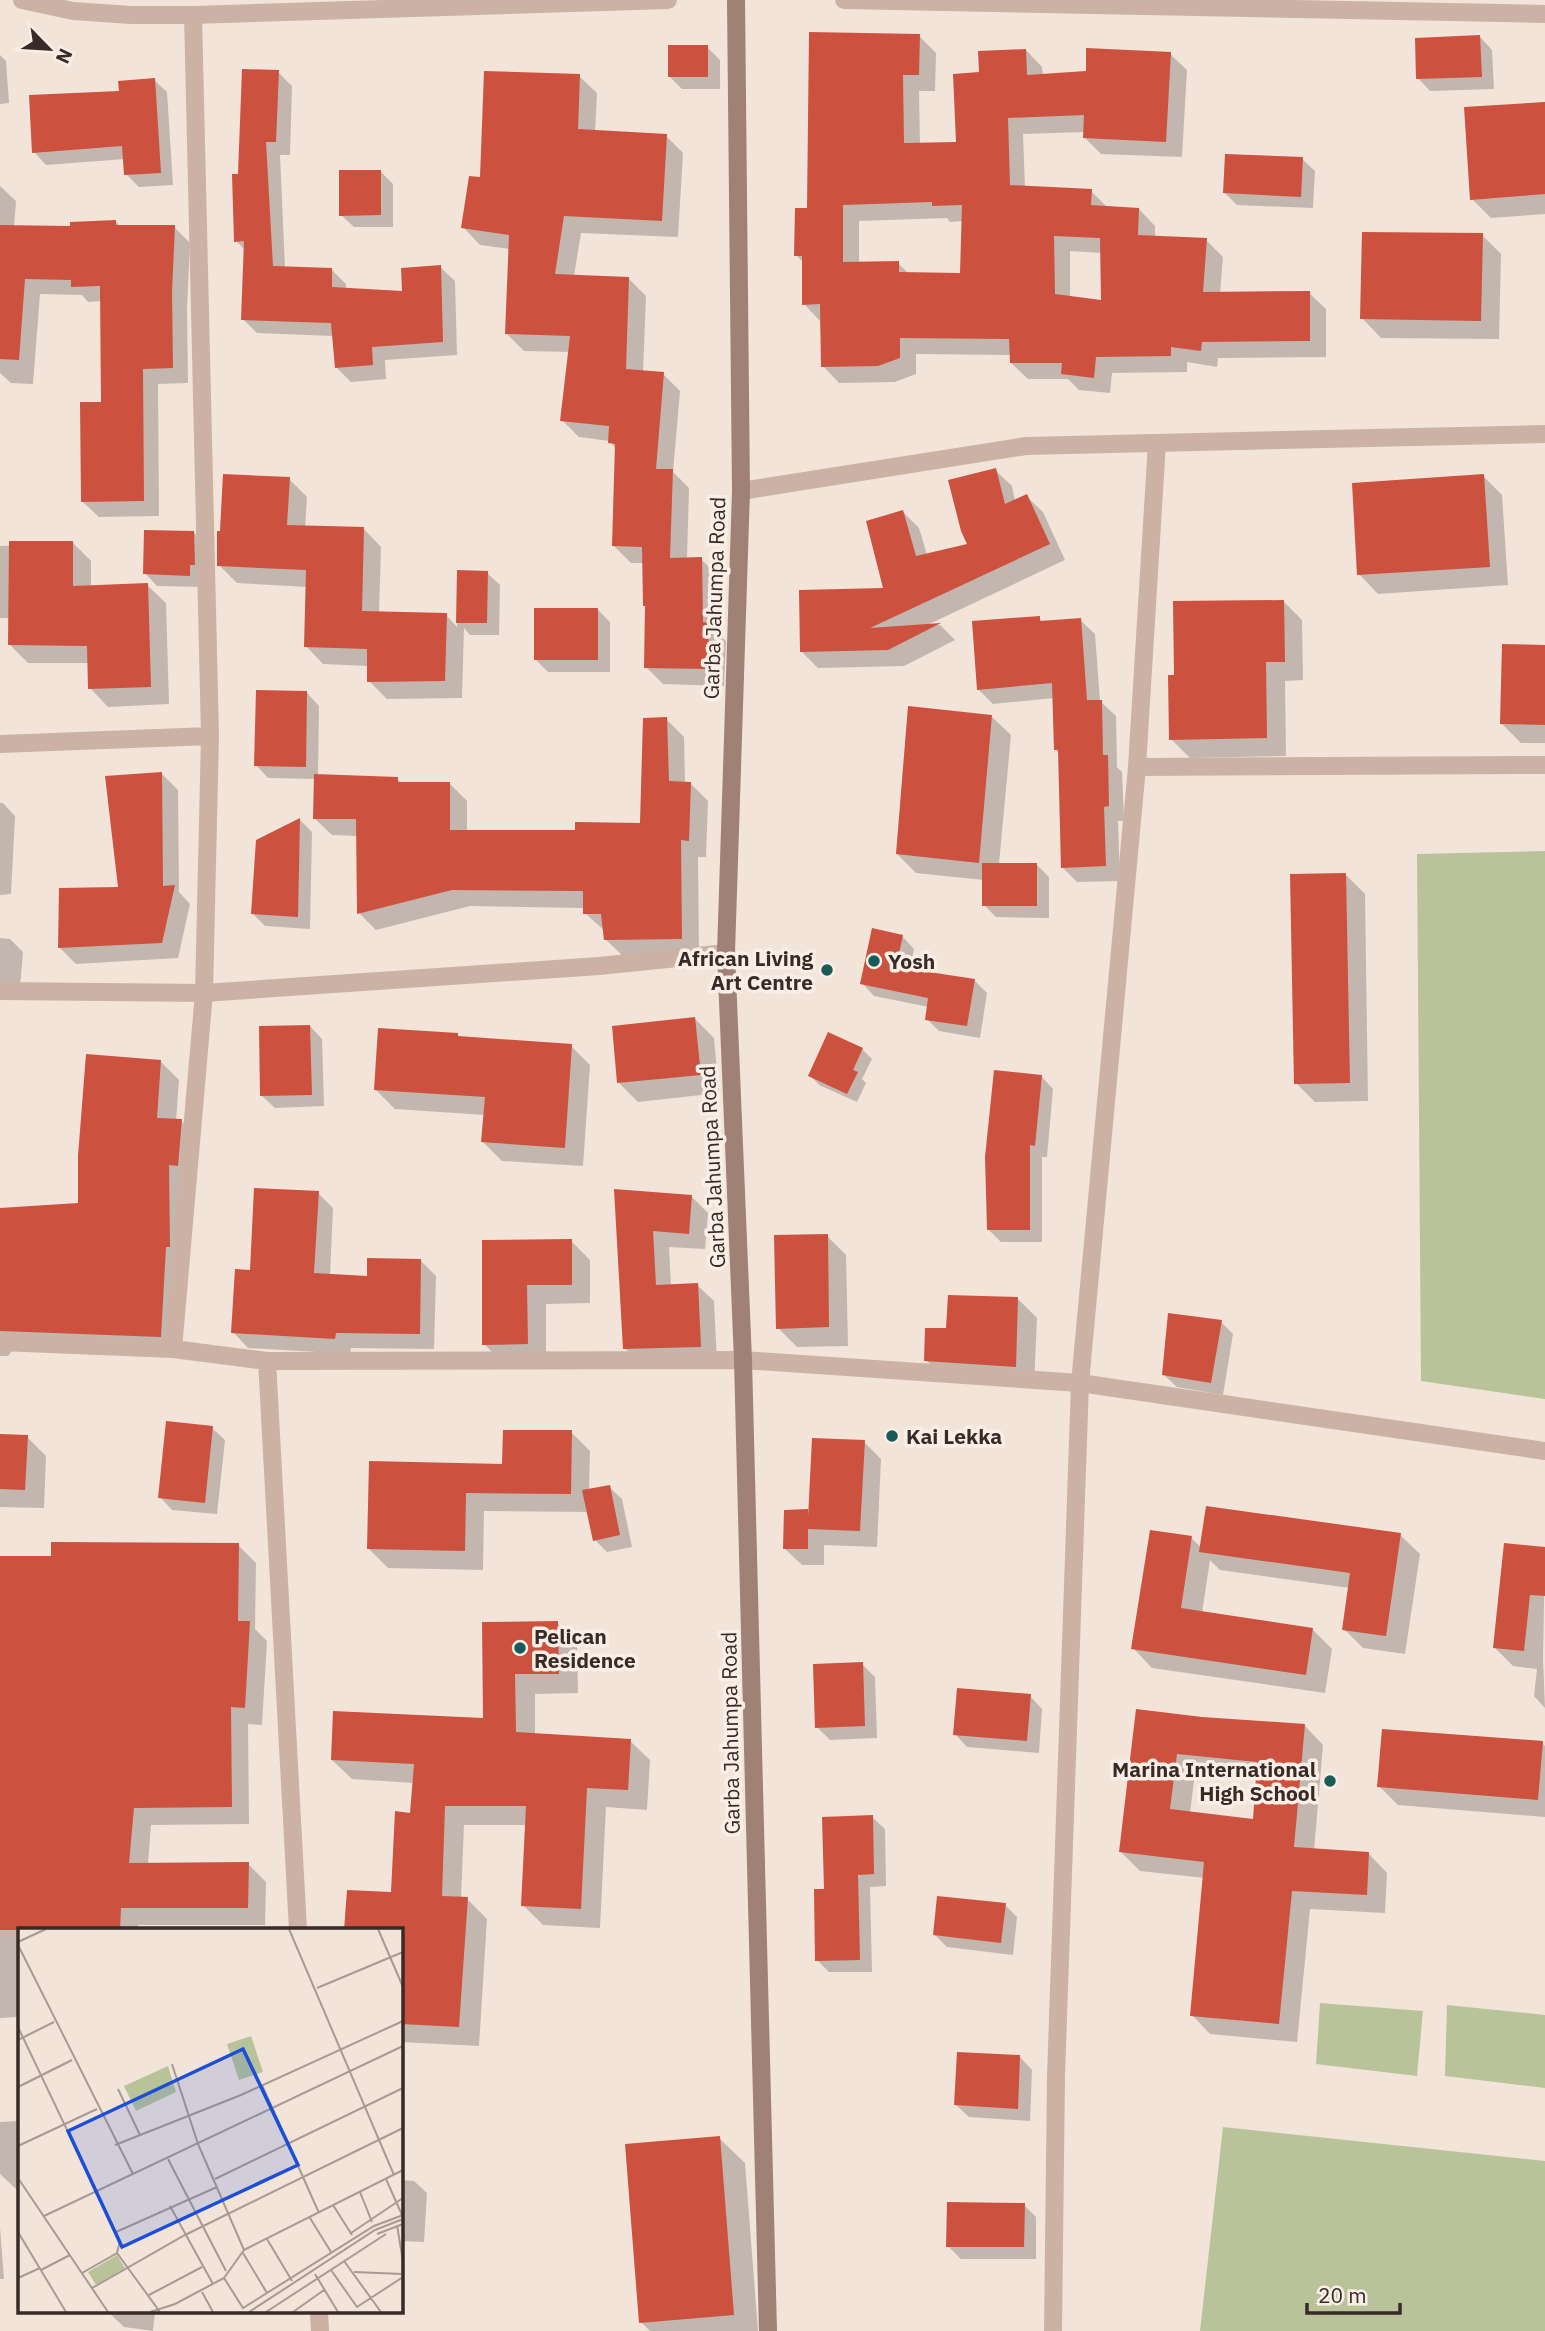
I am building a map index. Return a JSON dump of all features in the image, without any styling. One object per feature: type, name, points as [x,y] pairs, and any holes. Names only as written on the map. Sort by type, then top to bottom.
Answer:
[{"type":"street","points":[[22,0],[73,11],[131,15],[668,0]]},
{"type":"street","name":"Garba Jahumpa Road","points":[[736,0],[741,491],[726,953],[743,1360],[768,2331]]},
{"type":"street","points":[[844,0],[1545,14]]},
{"type":"street","points":[[173,1349],[204,993],[211,736],[193,15]]},
{"type":"street","points":[[741,491],[1026,446],[1545,434]]},
{"type":"street","points":[[1053,2331],[1056,2076],[1080,1383],[1137,767],[1157,443]]},
{"type":"street","points":[[0,744],[211,736]]},
{"type":"street","points":[[1137,767],[1545,765]]},
{"type":"street","points":[[0,991],[204,993],[599,966],[726,953]]},
{"type":"street","points":[[0,1342],[173,1349],[267,1361],[743,1360],[1080,1383],[1545,1451]]},
{"type":"street","points":[[267,1361],[298,1928]]},
{"type":"green space","points":[[1545,851],[1545,1399],[1421,1381],[1417,854]]},
{"type":"green space","points":[[1320,2003],[1423,2011],[1417,2076],[1316,2064]]},
{"type":"green space","points":[[1447,2005],[1545,2015],[1545,2088],[1445,2076]]},
{"type":"green space","points":[[1223,2127],[1545,2161],[1545,2331],[1200,2331]]},
{"type":"building","points":[[809,32],[920,34],[919,75],[903,75],[904,143],[956,142],[953,74],[979,72],[978,51],[1026,49],[1027,75],[1086,71],[1086,48],[1171,52],[1166,142],[1083,138],[1084,115],[1008,118],[1010,185],[1092,189],[1091,205],[1139,208],[1138,235],[1207,238],[1203,292],[1310,291],[1310,341],[1202,342],[1201,351],[1171,347],[1171,356],[1096,357],[1094,378],[1061,374],[1062,363],[1010,363],[1009,339],[900,338],[900,358],[878,366],[821,367],[820,304],[802,305],[802,256],[794,256],[795,208],[807,208]],"holes":[[[932,202],[932,206],[962,205],[960,273],[899,272],[899,261],[843,262],[843,205]],[[1054,236],[1100,238],[1101,300],[1055,294]]]},
{"type":"building","points":[[1480,35],[1482,77],[1416,79],[1415,38]]},
{"type":"building","points":[[668,45],[708,45],[708,77],[668,77]]},
{"type":"building","points":[[242,69],[279,70],[276,142],[266,142],[273,266],[332,268],[332,287],[402,291],[401,268],[441,265],[443,342],[372,347],[373,365],[335,368],[331,323],[241,320],[244,241],[234,242],[232,174],[238,174]]},
{"type":"building","points":[[484,71],[580,74],[578,129],[667,134],[662,221],[564,216],[555,274],[629,277],[626,369],[664,372],[656,469],[673,469],[670,558],[702,557],[703,622],[709,623],[708,669],[644,668],[642,547],[612,546],[615,444],[608,443],[609,426],[560,421],[570,336],[505,334],[509,235],[461,228],[469,176],[480,177]]},
{"type":"building","points":[[155,78],[161,173],[124,175],[122,146],[32,153],[29,95],[119,91],[118,81]]},
{"type":"building","points":[[1545,102],[1545,194],[1470,200],[1464,107]]},
{"type":"building","points":[[1225,154],[1303,157],[1301,197],[1223,193]]},
{"type":"building","points":[[339,170],[381,170],[381,215],[339,216]]},
{"type":"building","points":[[116,220],[116,225],[175,225],[173,368],[143,369],[144,501],[81,502],[80,402],[101,402],[100,286],[71,287],[71,280],[25,279],[19,360],[0,359],[0,225],[70,226],[70,222]]},
{"type":"building","points":[[1362,232],[1483,233],[1481,321],[1360,319]]},
{"type":"building","points":[[996,468],[1005,504],[1027,494],[1050,544],[870,628],[941,623],[888,650],[800,652],[799,590],[883,588],[866,521],[903,510],[916,556],[967,544],[948,480]]},
{"type":"building","points":[[223,474],[290,477],[287,525],[364,527],[362,611],[447,613],[445,681],[367,682],[367,649],[304,647],[306,570],[217,566],[217,531],[220,531]]},
{"type":"building","points":[[1484,474],[1490,567],[1357,575],[1352,483]]},
{"type":"building","points":[[144,530],[194,531],[195,565],[190,565],[190,576],[143,574]]},
{"type":"building","points":[[9,541],[73,541],[73,586],[148,583],[151,687],[88,689],[87,646],[8,645]]},
{"type":"building","points":[[457,570],[488,571],[487,623],[456,623]]},
{"type":"building","points":[[1284,600],[1285,662],[1266,662],[1267,738],[1169,740],[1168,675],[1174,675],[1173,601]]},
{"type":"building","points":[[534,608],[598,608],[598,660],[534,660]]},
{"type":"building","points":[[1040,616],[1040,621],[1081,618],[1087,700],[1102,700],[1103,755],[1108,755],[1109,806],[1104,807],[1106,866],[1061,868],[1058,750],[1054,750],[1052,683],[977,690],[972,621]]},
{"type":"building","points":[[1502,644],[1545,645],[1545,725],[1500,724]]},
{"type":"building","points":[[256,690],[307,691],[306,767],[254,766]]},
{"type":"building","points":[[908,706],[992,715],[979,863],[896,854]]},
{"type":"building","points":[[667,717],[669,781],[691,782],[689,841],[681,840],[682,939],[604,940],[601,914],[583,914],[583,891],[452,890],[357,914],[356,819],[313,819],[314,774],[398,777],[398,782],[450,782],[450,830],[575,830],[575,822],[640,823],[643,718]]},
{"type":"building","points":[[162,772],[163,886],[175,885],[162,943],[58,948],[59,888],[118,887],[105,776]]},
{"type":"building","points":[[300,818],[298,917],[251,914],[256,840]]},
{"type":"building","points":[[982,863],[1037,863],[1037,906],[982,906]]},
{"type":"building","points":[[1346,873],[1350,1083],[1294,1084],[1290,874]]},
{"type":"building","points":[[872,928],[903,935],[896,967],[975,979],[967,1026],[925,1020],[928,998],[860,984]]},
{"type":"building","points":[[695,1017],[701,1075],[617,1083],[612,1026]]},
{"type":"building","points":[[310,1025],[312,1095],[260,1096],[259,1026]]},
{"type":"building","points":[[378,1028],[572,1044],[565,1148],[481,1142],[485,1097],[374,1090]]},
{"type":"building","points":[[828,1032],[863,1048],[853,1070],[858,1072],[847,1094],[808,1076]]},
{"type":"building","points":[[86,1054],[161,1060],[157,1118],[182,1119],[178,1166],[169,1165],[170,1247],[166,1247],[161,1337],[0,1331],[0,1208],[78,1203],[78,1156]]},
{"type":"building","points":[[994,1070],[1042,1075],[1035,1146],[1030,1145],[1030,1230],[987,1230],[985,1157]]},
{"type":"building","points":[[254,1188],[319,1191],[314,1273],[367,1276],[367,1258],[421,1259],[420,1334],[336,1333],[335,1339],[231,1333],[235,1269],[250,1270]]},
{"type":"building","points":[[614,1189],[692,1195],[689,1234],[653,1231],[656,1285],[698,1283],[701,1347],[623,1349]]},
{"type":"building","points":[[828,1234],[829,1327],[776,1329],[774,1235]]},
{"type":"building","points":[[572,1239],[572,1285],[527,1285],[528,1344],[482,1345],[482,1240]]},
{"type":"building","points":[[948,1295],[1018,1297],[1016,1367],[924,1361],[925,1328],[946,1328]]},
{"type":"building","points":[[1168,1313],[1222,1320],[1211,1383],[1162,1375]]},
{"type":"building","points":[[166,1421],[213,1426],[205,1503],[158,1498]]},
{"type":"building","points":[[503,1430],[572,1430],[571,1494],[466,1493],[465,1551],[367,1549],[369,1461],[502,1464]]},
{"type":"building","points":[[0,1434],[28,1435],[25,1490],[0,1489]]},
{"type":"building","points":[[812,1438],[865,1440],[860,1531],[808,1529],[808,1549],[783,1549],[784,1510],[808,1509],[808,1518]]},
{"type":"building","points":[[610,1485],[620,1535],[593,1541],[582,1490]]},
{"type":"building","points":[[1206,1506],[1401,1533],[1386,1636],[1342,1630],[1350,1573],[1199,1552]]},
{"type":"building","points":[[1150,1530],[1192,1536],[1181,1608],[1313,1628],[1306,1675],[1131,1649]]},
{"type":"building","points":[[51,1542],[239,1543],[238,1621],[250,1621],[245,1708],[231,1707],[232,1807],[134,1808],[129,1863],[249,1862],[248,1908],[121,1908],[120,1928],[0,1930],[0,1556],[51,1556]]},
{"type":"building","points":[[1504,1543],[1545,1547],[1545,1596],[1530,1595],[1524,1651],[1493,1648]]},
{"type":"building","points":[[558,1621],[559,1674],[515,1674],[516,1732],[631,1739],[628,1790],[587,1788],[581,1909],[521,1906],[526,1806],[445,1806],[442,1896],[468,1897],[459,2027],[402,2024],[402,1928],[344,1928],[347,1890],[391,1892],[395,1811],[410,1813],[414,1764],[331,1760],[333,1711],[483,1718],[482,1622]]},
{"type":"building","points":[[863,1662],[865,1726],[815,1728],[813,1664]]},
{"type":"building","points":[[957,1688],[1031,1694],[1027,1741],[953,1735]]},
{"type":"building","points":[[1136,1709],[1202,1717],[1305,1724],[1294,1847],[1369,1852],[1367,1895],[1292,1891],[1279,2024],[1190,2016],[1204,1862],[1119,1852]],"holes":[[[1177,1754],[1257,1762],[1253,1819],[1170,1809]]]},
{"type":"building","points":[[1382,1729],[1543,1741],[1538,1800],[1377,1787]]},
{"type":"building","points":[[873,1815],[874,1874],[858,1875],[860,1960],[815,1961],[814,1889],[824,1889],[822,1817]]},
{"type":"building","points":[[937,1896],[1006,1903],[1001,1943],[933,1935]]},
{"type":"building","points":[[957,2052],[1020,2055],[1018,2109],[954,2105]]},
{"type":"building","points":[[720,2136],[734,2315],[639,2323],[625,2144]]},
{"type":"building","points":[[947,2202],[1025,2203],[1024,2247],[946,2247]]},
{"type":"place","name":"Yosh","points":[[874,961]]},
{"type":"place","name":"African Living Art Centre","points":[[827,970]]},
{"type":"place","name":"Kai Lekka","points":[[892,1436]]},
{"type":"place","name":"Pelican Residence","points":[[520,1648]]},
{"type":"place","name":"Marina International High School","points":[[1330,1781]]}]
